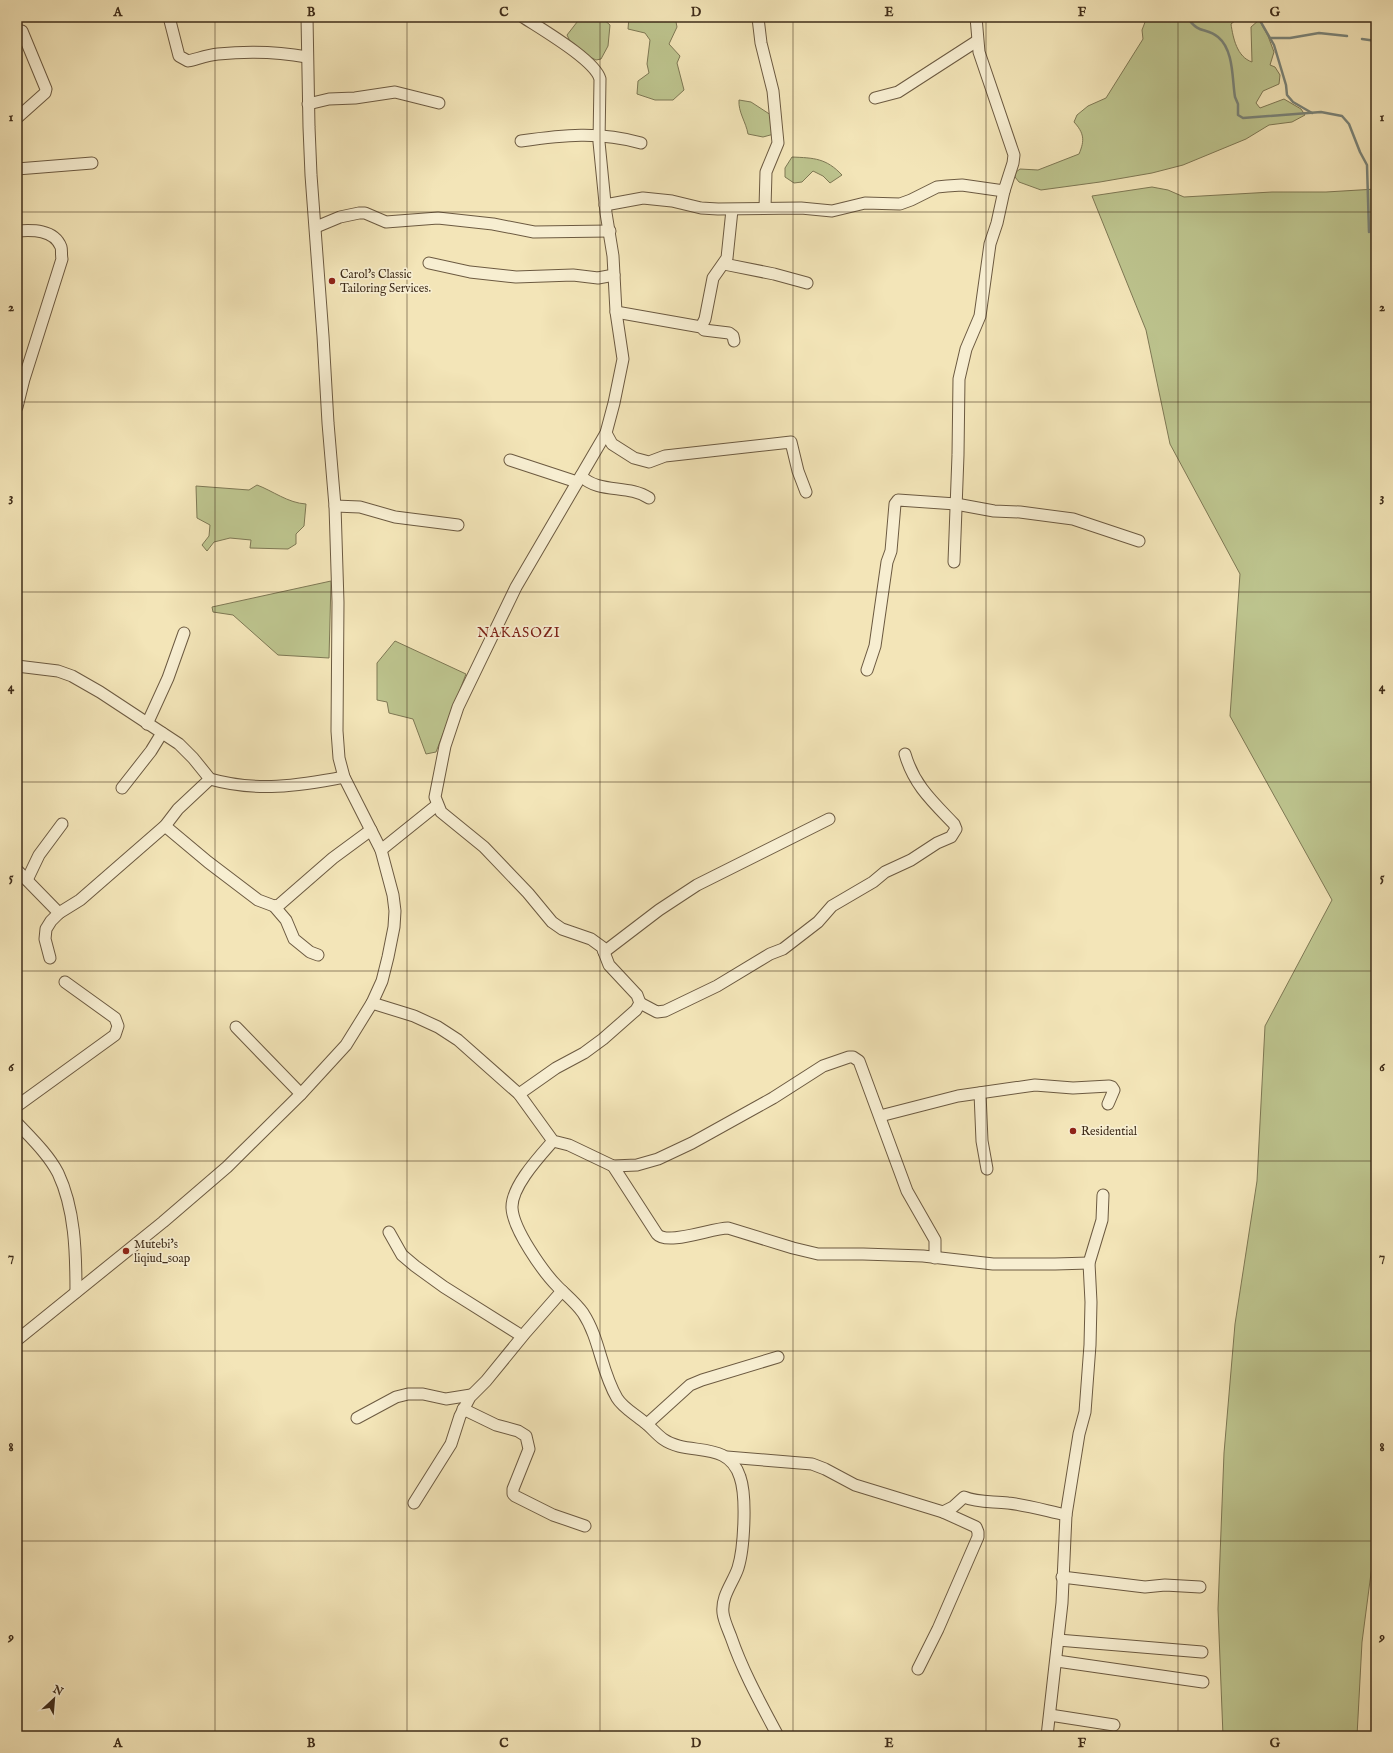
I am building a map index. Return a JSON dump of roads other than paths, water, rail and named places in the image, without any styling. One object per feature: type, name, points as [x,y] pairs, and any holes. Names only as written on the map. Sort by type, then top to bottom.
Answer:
[{"type":"street","points":[[169,17],[179,56],[188,60],[217,54],[289,54],[307,57]]},
{"type":"street","points":[[17,1340],[163,1222],[227,1167],[301,1094],[346,1045],[372,1003],[382,981],[394,927],[395,911],[393,895],[381,850],[344,777],[339,758],[337,731],[338,602],[335,506],[328,423],[308,104],[307,17]]},
{"type":"street","points":[[523,17],[569,48],[599,72],[599,135],[613,256],[616,312],[622,359],[614,404],[606,433],[594,456],[516,587],[458,707],[444,754],[435,797],[437,805],[441,812],[484,847],[528,893],[552,922],[562,929],[591,939],[602,947],[609,965],[637,995],[640,1002],[657,1012],[665,1011],[717,986],[770,954],[783,949],[818,922],[832,906],[873,882],[885,872],[911,860],[937,843],[951,837],[956,829],[954,824],[927,797],[919,786],[908,765],[905,754]]},
{"type":"street","points":[[757,17],[761,42],[773,91],[778,143],[766,172],[765,208]]},
{"type":"street","points":[[954,562],[959,379],[966,349],[980,316],[990,244],[997,223],[1014,155],[979,52],[976,17]]},
{"type":"street","points":[[17,118],[45,93],[46,89],[22,31]]},
{"type":"street","points":[[874,98],[898,92],[912,84],[928,71],[977,41]]},
{"type":"street","points":[[308,104],[329,99],[355,98],[387,92],[395,92],[439,103]]},
{"type":"street","points":[[520,141],[572,134],[599,135],[641,143]]},
{"type":"street","points":[[17,169],[92,163]]},
{"type":"street","points":[[606,205],[643,198],[672,201],[702,208],[732,210],[801,208],[832,211],[865,203],[900,204],[937,187],[962,185],[1004,191]]},
{"type":"street","points":[[701,327],[705,319],[713,278],[724,264],[729,248],[732,210]]},
{"type":"street","points":[[316,227],[340,217],[365,213],[386,222],[438,218],[480,222],[534,232],[610,231]]},
{"type":"street","points":[[17,231],[45,232],[55,239],[61,247],[62,259],[24,379],[17,407]]},
{"type":"street","points":[[429,262],[470,272],[516,276],[573,275],[598,278],[614,275]]},
{"type":"street","points":[[724,264],[774,274],[807,283]]},
{"type":"street","points":[[616,312],[701,327],[704,330],[729,332],[733,336],[734,341]]},
{"type":"street","points":[[606,433],[612,444],[634,458],[649,462],[665,456],[791,442],[798,471],[806,492]]},
{"type":"street","points":[[510,460],[579,479],[595,485],[634,490],[649,498]]},
{"type":"street","points":[[867,670],[875,646],[887,562],[891,552],[895,504],[898,500],[902,499],[956,504],[994,511],[1020,512],[1073,518],[1140,541]]},
{"type":"street","points":[[335,506],[360,507],[395,517],[458,525]]},
{"type":"street","points":[[147,724],[168,678],[184,633]]},
{"type":"street","points":[[17,666],[58,671],[72,676],[100,692],[179,744],[210,779],[255,787],[290,786],[344,777]]},
{"type":"street","points":[[122,788],[151,751],[162,733]]},
{"type":"street","points":[[50,958],[45,939],[46,929],[51,921],[59,913],[80,900],[165,826],[178,809],[210,779]]},
{"type":"street","points":[[381,850],[437,805]]},
{"type":"street","points":[[604,952],[659,910],[698,885],[829,819]]},
{"type":"street","points":[[27,880],[39,855],[62,824]]},
{"type":"street","points":[[165,826],[208,862],[258,900],[274,906],[286,920],[294,939],[310,952],[318,955]]},
{"type":"street","points":[[274,906],[279,905],[333,858],[371,830]]},
{"type":"street","points":[[17,870],[59,913]]},
{"type":"street","points":[[17,1106],[115,1035],[118,1026],[115,1018],[65,982]]},
{"type":"street","points":[[519,1094],[556,1068],[584,1052],[602,1039],[636,1010],[640,1002]]},
{"type":"street","points":[[372,1003],[414,1016],[438,1027],[458,1040],[519,1094],[554,1141],[569,1145],[613,1166],[637,1165],[658,1159],[773,1098],[823,1066],[849,1057],[856,1058],[859,1061],[907,1191],[935,1240],[935,1258]]},
{"type":"street","points":[[236,1027],[301,1094]]},
{"type":"street","points":[[880,1116],[980,1093],[1035,1085],[1073,1088],[1109,1086],[1114,1090],[1108,1104]]},
{"type":"street","points":[[980,1093],[982,1141],[987,1169]]},
{"type":"street","points":[[17,1123],[39,1147],[57,1173],[67,1198],[75,1247],[76,1292]]},
{"type":"street","points":[[554,1141],[517,1188],[512,1199],[512,1211],[517,1226],[536,1259],[562,1291],[582,1312],[587,1321],[606,1376],[618,1399],[629,1411],[647,1424],[663,1439],[672,1444],[716,1452],[727,1457],[812,1464],[825,1468],[855,1485],[944,1512],[976,1527],[978,1537],[938,1629],[918,1668]]},
{"type":"street","points":[[613,1166],[657,1234],[664,1239],[687,1236],[720,1228],[728,1228],[818,1254],[863,1254],[935,1258],[993,1264],[1089,1263]]},
{"type":"street","points":[[1047,1736],[1062,1603],[1066,1515],[1078,1434],[1086,1412],[1090,1331],[1089,1263],[1102,1220],[1103,1195]]},
{"type":"street","points":[[389,1232],[402,1255],[415,1266],[444,1287],[522,1336]]},
{"type":"street","points":[[414,1503],[451,1444],[463,1409],[471,1395],[486,1380],[562,1291]]},
{"type":"street","points":[[647,1424],[690,1385],[778,1357]]},
{"type":"street","points":[[357,1418],[396,1397],[408,1394],[423,1394],[446,1400],[471,1395]]},
{"type":"street","points":[[463,1409],[496,1425],[523,1434],[528,1439],[529,1449],[513,1489],[513,1494],[515,1496],[553,1515],[585,1526]]},
{"type":"street","points":[[727,1457],[740,1476],[743,1513],[742,1548],[739,1561],[726,1594],[723,1612],[738,1660],[778,1736]]},
{"type":"street","points":[[944,1512],[953,1507],[964,1497],[970,1500],[1006,1502],[1066,1515]]},
{"type":"street","points":[[1062,1577],[1145,1587],[1165,1585],[1200,1587]]},
{"type":"street","points":[[1058,1640],[1202,1652]]},
{"type":"street","points":[[1056,1661],[1203,1682]]},
{"type":"street","points":[[1050,1715],[1114,1725]]},
{"type":"waterway","points":[[1187,17],[1191,23],[1199,29],[1210,32],[1218,37],[1227,49],[1230,57],[1235,97],[1238,104],[1238,115],[1243,118],[1321,112],[1342,116],[1349,124],[1367,165],[1369,232]]},
{"type":"waterway","points":[[1258,17],[1274,45],[1286,85],[1287,95],[1293,102],[1312,113]]},
{"type":"waterway","points":[[1271,38],[1290,38],[1319,33],[1347,36]]},
{"type":"waterway","points":[[1362,39],[1376,41]]},
{"type":"place","name":"Carol's Classic Tailoring Services.","points":[[332,281]]},
{"type":"place","name":"Residential","points":[[1073,1131]]},
{"type":"place","name":"Mutebi's liqiud_soap","points":[[126,1251]]},
{"type":"district","name":"NAKASOZI","points":[[519,632]]}]
